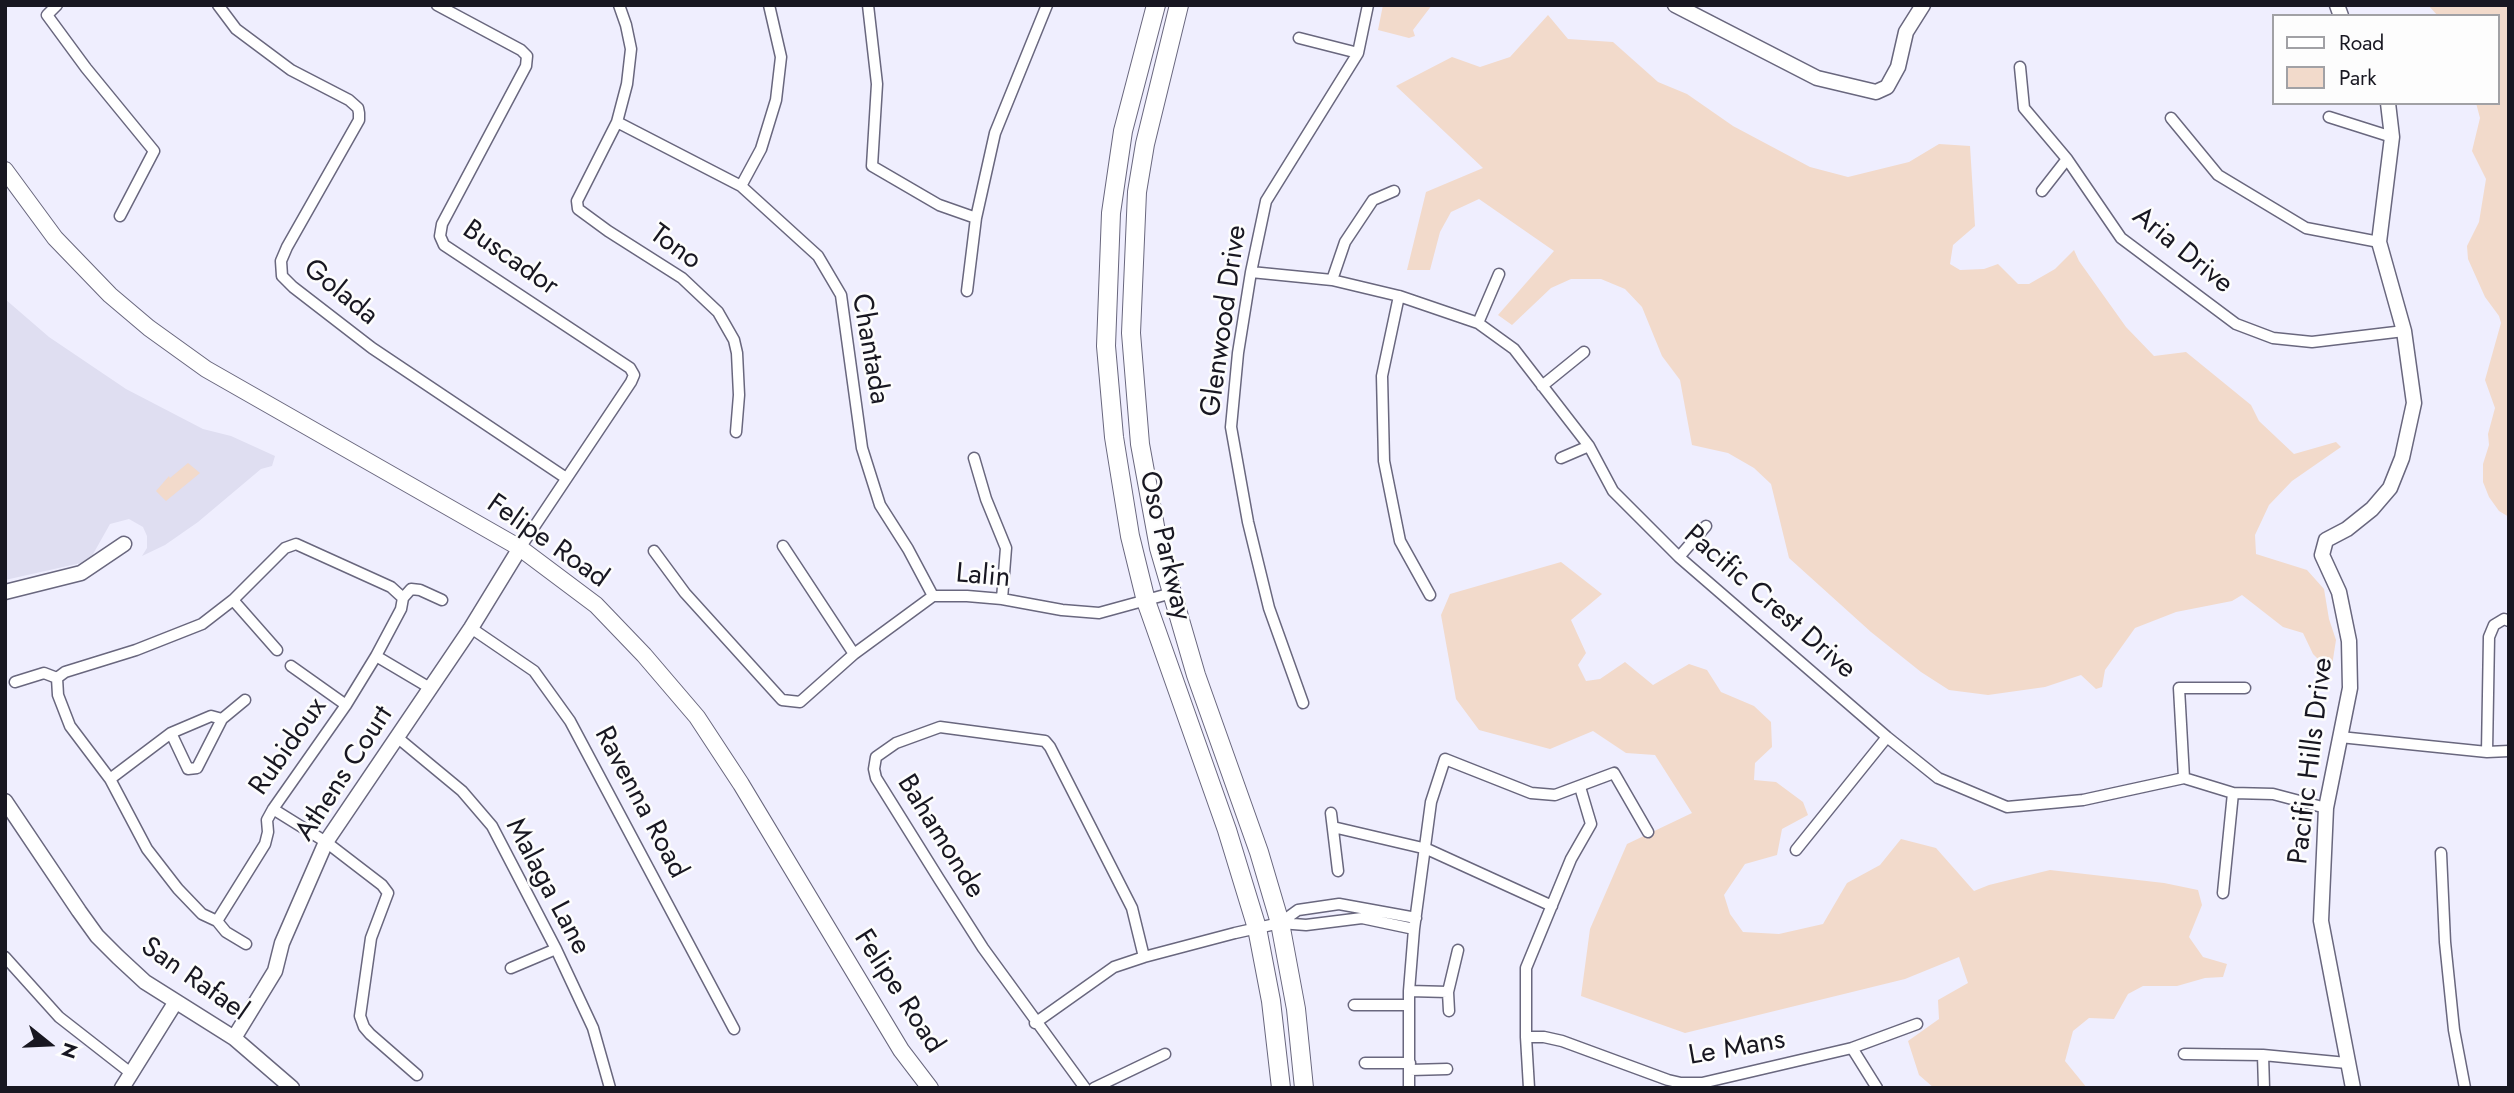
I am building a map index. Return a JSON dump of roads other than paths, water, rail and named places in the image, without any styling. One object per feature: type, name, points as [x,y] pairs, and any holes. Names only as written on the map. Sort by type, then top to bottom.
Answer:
[{"type":"main road","name":"Oso Parkway","points":[[1156,5],[1135,82],[1115,177],[1106,323],[1108,390],[1130,536],[1146,601],[1227,830],[1257,928],[1271,1001],[1281,1088]]},
{"type":"main road","name":"Oso Parkway","points":[[1180,5],[1148,133],[1137,192],[1131,333],[1140,444],[1149,500],[1172,593],[1196,675],[1259,852],[1280,923],[1296,1009],[1304,1088]]},
{"type":"main road","name":"Felipe Road","points":[[5,170],[55,238],[110,295],[149,328],[216,376],[520,548],[596,606],[644,655],[697,717],[901,1050],[930,1088]]},
{"type":"street","points":[[57,5],[47,15],[110,98],[154,150],[120,216]]},
{"type":"street","name":"Golada","points":[[218,5],[236,29],[291,70],[349,100],[358,108],[359,120],[287,247],[281,261],[282,276],[372,348],[566,478]]},
{"type":"street","name":"Buscador","points":[[437,5],[521,50],[527,56],[526,66],[442,224],[440,236],[444,245],[631,368],[634,375],[520,548]]},
{"type":"street","points":[[617,122],[627,84],[631,49],[618,5]]},
{"type":"street","points":[[741,186],[761,149],[776,100],[780,57],[769,5]]},
{"type":"street","points":[[868,5],[877,84],[872,166],[939,205],[976,218]]},
{"type":"street","points":[[967,291],[976,218],[995,133],[1047,5]]},
{"type":"street","name":"Glenwood Drive","points":[[1303,703],[1269,608],[1248,522],[1231,427],[1238,353],[1266,201],[1358,53],[1368,5]]},
{"type":"street","points":[[1675,5],[1817,78],[1876,92],[1886,87],[1898,67],[1906,32],[1923,5]]},
{"type":"street","points":[[1299,38],[1358,53]]},
{"type":"street","name":"Aria Drive","points":[[2020,67],[2024,108],[2067,159],[2122,238],[2236,324],[2273,338],[2312,342],[2404,331]]},
{"type":"street","name":"Pacific Hills Drive","points":[[2353,1088],[2321,921],[2326,808],[2350,688],[2349,641],[2339,592],[2322,555],[2326,540],[2347,529],[2372,509],[2390,488],[2402,458],[2414,403],[2404,331],[2379,242],[2392,137],[2388,105]]},
{"type":"street","points":[[2329,117],[2392,137]]},
{"type":"street","points":[[2171,118],[2218,175],[2306,229],[2379,242]]},
{"type":"street","name":"Chantada","points":[[617,122],[741,186],[818,256],[841,295],[862,448],[880,505],[933,596]]},
{"type":"street","name":"Tono","points":[[617,122],[577,201],[578,209],[682,278],[718,312],[734,340],[737,353],[739,395],[736,432]]},
{"type":"street","points":[[2042,191],[2067,159]]},
{"type":"street","points":[[1332,280],[1345,242],[1373,200],[1394,191]]},
{"type":"street","name":"Pacific Crest Drive","points":[[1251,272],[1332,280],[1399,296],[1478,323],[1514,349],[1589,446],[1613,491],[1679,556],[1938,778],[2007,807],[2083,800],[2184,778],[2233,793],[2273,794],[2326,808]]},
{"type":"street","points":[[1478,323],[1499,274]]},
{"type":"street","points":[[1399,296],[1382,376],[1384,461],[1400,541],[1430,596]]},
{"type":"street","points":[[1542,386],[1584,352]]},
{"type":"street","points":[[1561,458],[1589,446]]},
{"type":"street","points":[[974,458],[986,499],[1006,548],[1002,599]]},
{"type":"street","points":[[1679,556],[1706,526]]},
{"type":"street","points":[[5,592],[81,573],[124,544]]},
{"type":"street","points":[[57,678],[202,625],[233,600],[285,548],[296,544],[391,587],[403,598],[411,589],[442,600]]},
{"type":"street","points":[[783,546],[854,654]]},
{"type":"street","name":"Athens Court","points":[[234,1038],[275,971],[282,943],[326,842],[471,628],[520,548]]},
{"type":"street","name":"Lalin","points":[[654,551],[685,593],[782,700],[800,702],[854,654],[933,596],[1002,599],[1062,610],[1099,613],[1172,593]]},
{"type":"street","name":"Rubidoux","points":[[217,921],[265,844],[267,820],[273,809],[346,705],[376,656],[401,609],[403,598]]},
{"type":"street","points":[[233,600],[277,650]]},
{"type":"street","points":[[2487,752],[2490,637],[2494,625],[2504,619],[2509,621]]},
{"type":"street","name":"Ravenna Road","points":[[471,628],[534,671],[570,721],[734,1029]]},
{"type":"street","points":[[376,656],[430,688]]},
{"type":"street","points":[[291,666],[346,705]]},
{"type":"street","points":[[15,682],[44,673],[57,678]]},
{"type":"street","points":[[57,678],[58,695],[70,726],[110,779],[147,849],[178,889],[202,914],[217,921],[226,932],[246,944]]},
{"type":"street","points":[[2184,778],[2179,688],[2245,688]]},
{"type":"street","points":[[171,733],[188,769],[197,768],[222,719],[245,700]]},
{"type":"street","points":[[110,779],[171,733],[211,716],[222,719]]},
{"type":"street","name":"Bahamonde","points":[[1085,1088],[1035,1023],[983,948],[885,794],[876,778],[876,757],[896,743],[940,727],[1045,741],[1132,908],[1144,957]]},
{"type":"street","points":[[1796,850],[1887,737]]},
{"type":"street","points":[[2340,737],[2487,752],[2509,751]]},
{"type":"street","name":"Malaga Lane","points":[[398,738],[462,790],[492,826],[556,949],[593,1028],[610,1088]]},
{"type":"street","points":[[1409,1088],[1409,991],[1415,923],[1432,802],[1446,759],[1531,793],[1555,795],[1614,773],[1648,832]]},
{"type":"street","points":[[1529,1088],[1526,968],[1571,859],[1591,824],[1580,787]]},
{"type":"street","points":[[2223,893],[2233,793]]},
{"type":"street","name":"San Rafael","points":[[5,801],[97,936],[145,982],[234,1038],[292,1088]]},
{"type":"street","points":[[273,809],[326,842],[382,885],[388,893],[371,938],[360,1016],[370,1034],[417,1075]]},
{"type":"street","points":[[1331,813],[1338,872]]},
{"type":"street","points":[[1333,827],[1427,849],[1552,906]]},
{"type":"street","points":[[2441,853],[2445,942],[2454,1030],[2465,1088]]},
{"type":"street","points":[[1280,923],[1298,910],[1339,904],[1353,905],[1415,923]]},
{"type":"street","points":[[1352,919],[1353,905]]},
{"type":"street","points":[[1035,1023],[1114,967],[1144,957],[1280,923],[1306,925],[1352,919],[1415,923]]},
{"type":"street","points":[[511,968],[556,949]]},
{"type":"street","points":[[1449,1012],[1448,992],[1458,950]]},
{"type":"street","points":[[5,957],[59,1017],[132,1074]]},
{"type":"street","points":[[1409,991],[1448,992]]},
{"type":"street","points":[[122,1088],[176,1003]]},
{"type":"street","points":[[1354,1005],[1409,1005]]},
{"type":"street","name":"Le Mans","points":[[1526,1037],[1562,1041],[1656,1077],[1681,1083],[1702,1083],[1853,1048],[1917,1024]]},
{"type":"street","points":[[1853,1048],[1877,1088]]},
{"type":"street","points":[[1094,1088],[1165,1054]]},
{"type":"street","points":[[2184,1054],[2263,1055],[2347,1063]]},
{"type":"street","points":[[2263,1055],[2264,1088]]},
{"type":"street","points":[[1365,1063],[1447,1069]]}]
